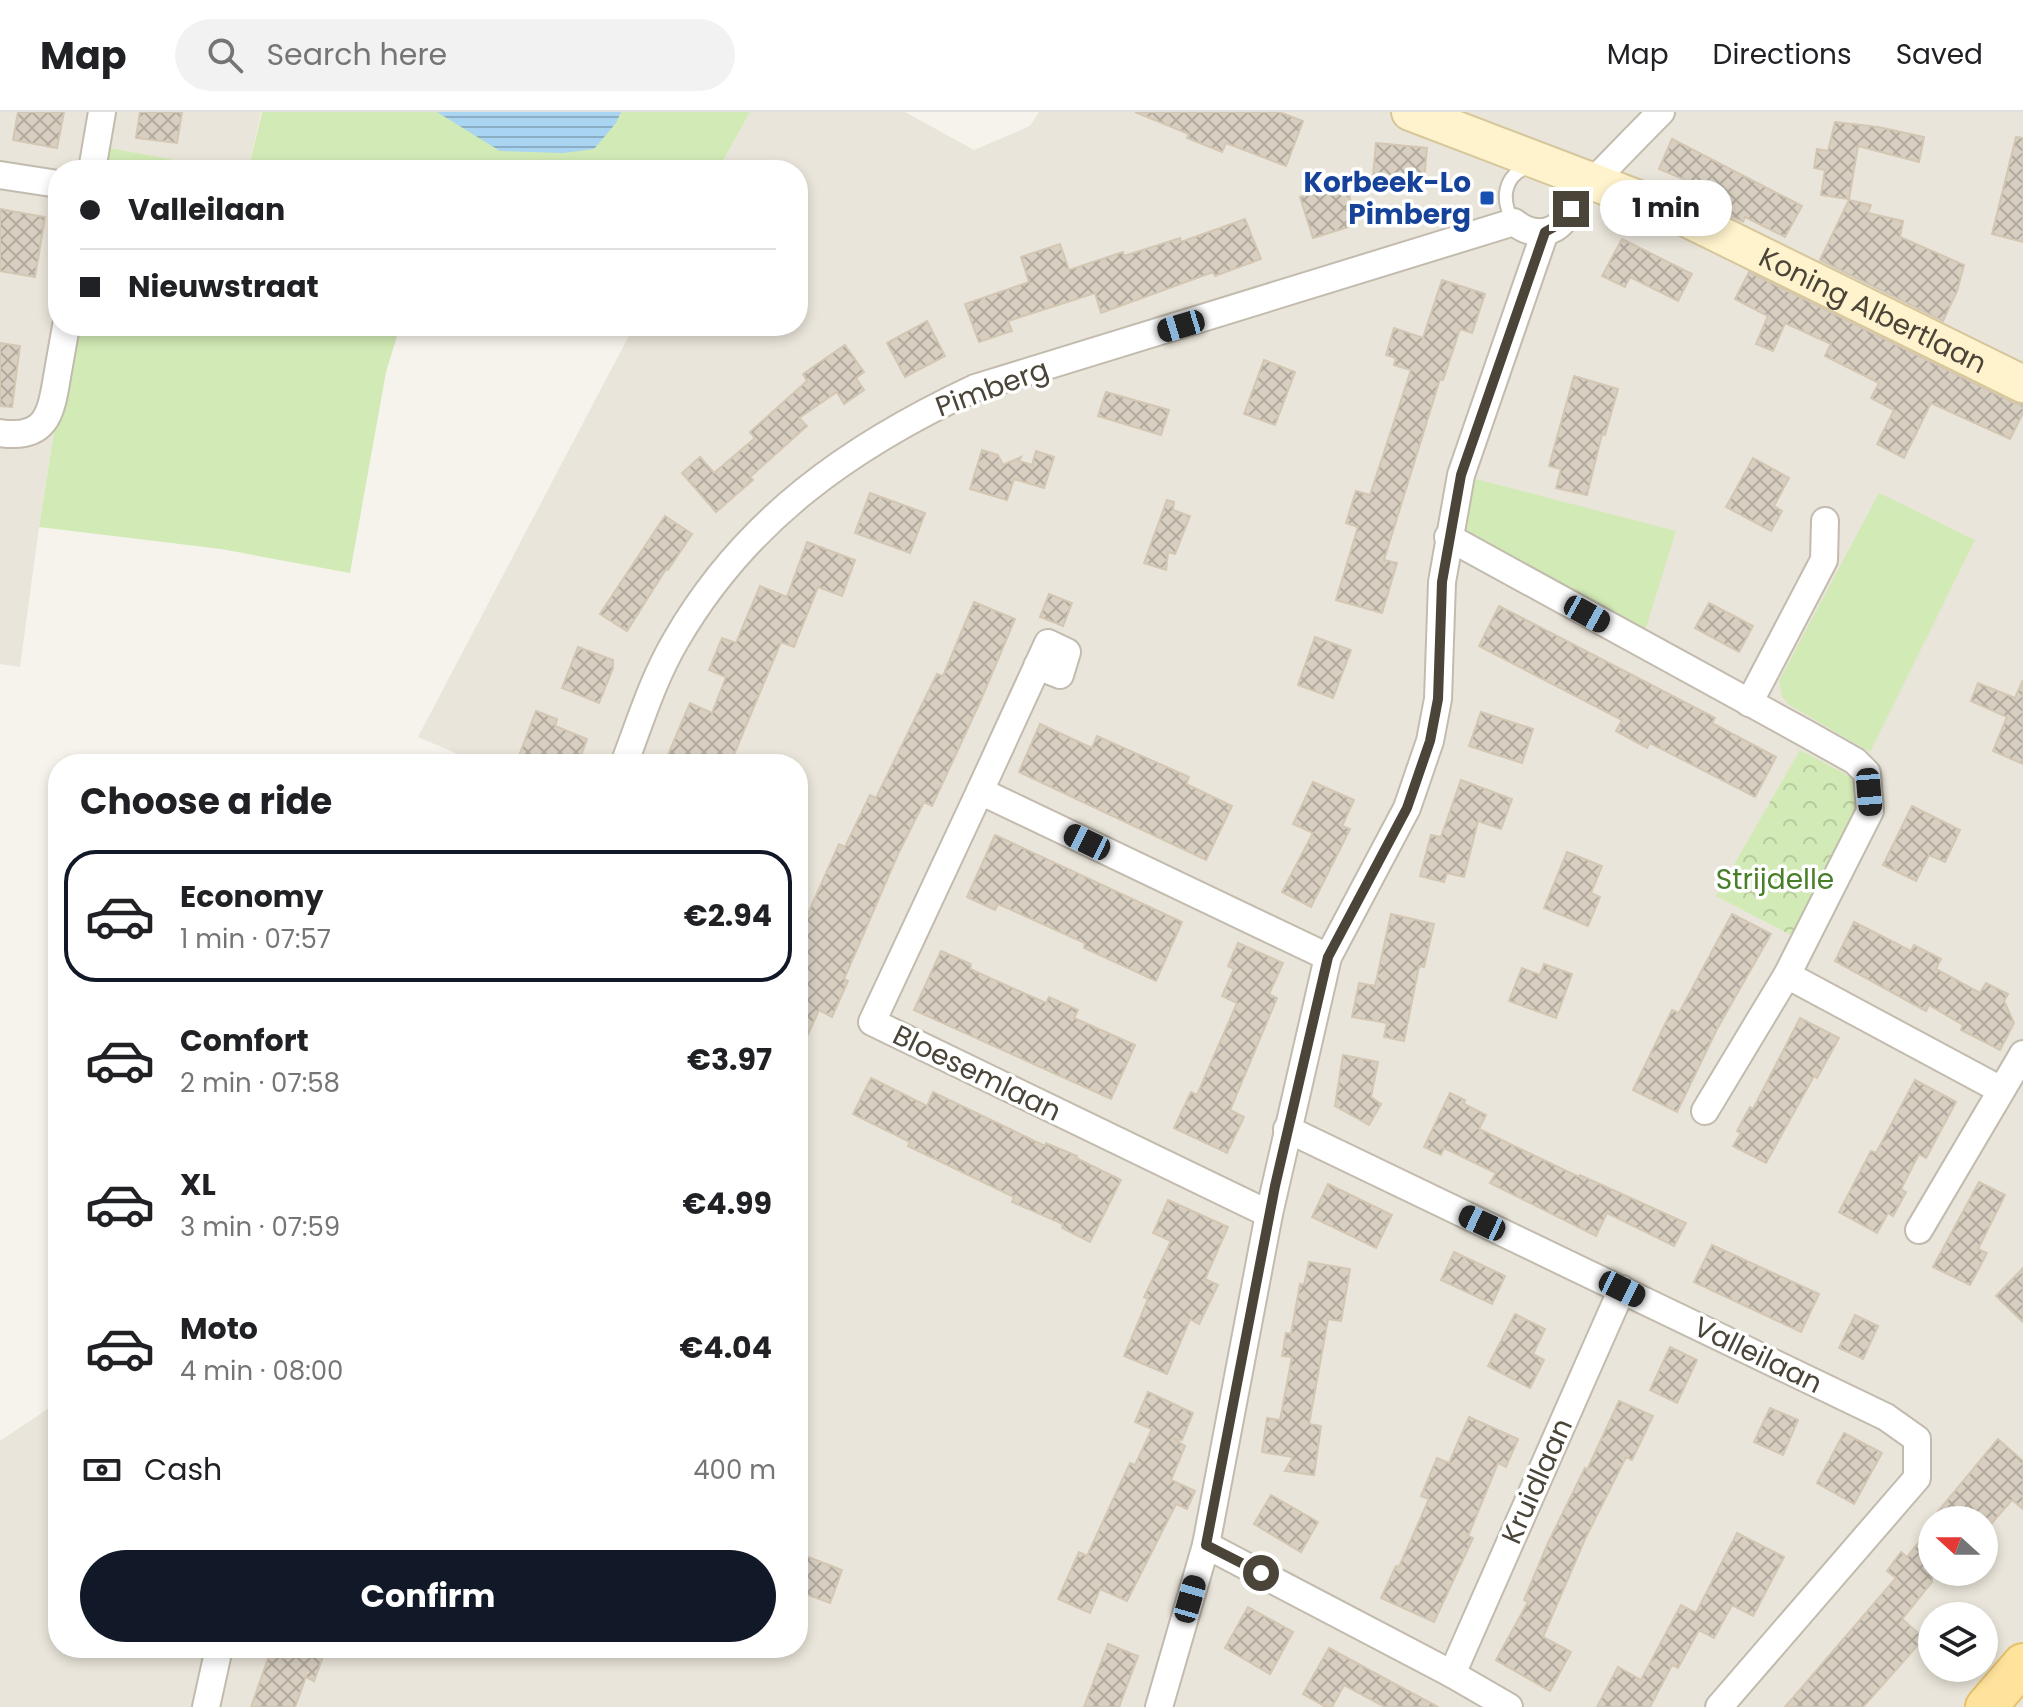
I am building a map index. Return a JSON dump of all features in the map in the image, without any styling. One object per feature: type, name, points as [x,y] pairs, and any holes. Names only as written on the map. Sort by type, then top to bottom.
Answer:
[{"type":"main road","points":[[1986,1707],[2023,1664]]},
{"type":"street","points":[[94,160],[102,112]]},
{"type":"street","name":"Koning Albertlaan","points":[[1410,112],[1678,214],[2023,384]]},
{"type":"street","points":[[1514,222],[1528,230],[1545,232],[1563,222],[1581,194],[1661,112]]},
{"type":"street","points":[[0,175],[48,182]]},
{"type":"street","name":"Pimberg","points":[[628,754],[656,679],[676,640],[702,600],[746,545],[786,506],[842,460],[912,417],[975,388],[1514,222]]},
{"type":"street","points":[[1159,1707],[1206,1545],[1269,1214],[1328,957],[1407,808],[1430,741],[1438,699],[1442,582],[1448,537],[1465,464],[1545,232]]},
{"type":"street","points":[[0,433],[16,436],[31,432],[43,424],[51,409],[64,336]]},
{"type":"street","points":[[1749,703],[1824,560],[1825,521]]},
{"type":"street","points":[[1448,537],[1855,761],[1867,773],[1870,811],[1787,975],[1705,1111]]},
{"type":"street","name":"Bloesemlaan","points":[[1037,666],[1049,671],[1060,675],[1067,652],[1048,643],[1035,670],[980,791],[872,1022],[1269,1214]]},
{"type":"street","points":[[980,791],[1328,957]]},
{"type":"street","points":[[1787,975],[2001,1090]]},
{"type":"street","points":[[1919,1230],[2023,1054]]},
{"type":"street","name":"Valleilaan","points":[[1287,1129],[1886,1417],[1917,1439],[1917,1478],[1719,1707]]},
{"type":"street","name":"Kruidlaan","points":[[1452,1674],[1622,1289]]},
{"type":"street","points":[[1206,1545],[1509,1707]]},
{"type":"street","points":[[206,1707],[217,1658]]},
{"type":"lane","points":[[1514,222],[1505,200],[1507,187],[1515,174],[1536,165],[1550,166]]},
{"type":"shaded area","points":[[0,112],[261,112],[250,160],[175,160],[100,146],[98,160],[48,160],[48,336],[69,336],[20,667],[0,664]]},
{"type":"shaded area","points":[[750,112],[905,112],[974,150],[1030,126],[1039,112],[2023,112],[2023,1707],[0,1707],[0,1441],[48,1409],[48,1658],[808,1658],[808,754],[458,754],[418,737],[629,336],[808,336],[808,160],[724,160]]},
{"type":"green space","points":[[262,112],[750,112],[724,160],[250,160]]},
{"type":"green space","points":[[100,146],[175,160],[98,160]]},
{"type":"green space","points":[[69,336],[397,336],[386,372],[350,573],[221,549],[39,527]]},
{"type":"green space","points":[[1472,478],[1676,531],[1645,631],[1467,533],[1461,526]]},
{"type":"green space","points":[[1879,493],[1975,540],[1870,752],[1788,704],[1782,696],[1779,681]]},
{"type":"green space","name":"Strijdelle","points":[[1800,750],[1851,777],[1859,810],[1795,937],[1716,896]]},
{"type":"water","points":[[437,112],[621,112],[616,123],[594,149],[563,153],[500,151]]},
{"type":"building","points":[[18,112],[64,112],[57,148],[13,140]]},
{"type":"building","points":[[140,112],[182,112],[177,143],[136,138]]},
{"type":"building","points":[[1135,112],[1279,112],[1303,121],[1286,166],[1226,143],[1222,152],[1187,138],[1189,134]]},
{"type":"building","points":[[1835,122],[1924,137],[1919,162],[1858,146],[1849,199],[1821,195],[1825,170],[1814,168],[1817,149],[1828,151]]},
{"type":"building","points":[[2016,137],[2023,138],[2023,242],[1992,234]]},
{"type":"building","points":[[1672,139],[1802,206],[1785,237],[1745,217],[1743,222],[1706,204],[1712,191],[1659,169]]},
{"type":"building","points":[[1376,143],[1427,148],[1423,191],[1372,187]]},
{"type":"building","points":[[1345,183],[1358,224],[1313,238],[1300,197]]},
{"type":"building","points":[[1849,200],[1871,205],[1868,213],[1903,221],[1900,237],[1964,265],[1957,291],[1943,321],[1820,260]]},
{"type":"building","points":[[0,209],[45,217],[35,277],[0,271]]},
{"type":"building","points":[[1245,219],[1261,259],[1215,276],[1213,272],[1101,313],[1095,293],[1008,321],[1012,331],[979,342],[965,304],[1029,282],[1021,257],[1060,244],[1069,270],[1123,252],[1124,256],[1180,238],[1181,242]]},
{"type":"building","points":[[1622,239],[1692,274],[1678,301],[1630,277],[1625,287],[1602,276]]},
{"type":"building","points":[[1749,272],[2023,405],[2023,413],[2010,439],[1931,403],[1904,458],[1877,444],[1894,410],[1871,398],[1879,383],[1825,356],[1831,344],[1785,323],[1773,351],[1756,344],[1768,316],[1735,299]]},
{"type":"building","points":[[1442,280],[1485,294],[1472,333],[1460,329],[1443,380],[1440,379],[1384,560],[1397,563],[1382,613],[1336,600],[1358,527],[1346,523],[1356,491],[1370,495],[1411,370],[1394,365],[1396,358],[1386,355],[1394,328],[1423,338]]},
{"type":"building","points":[[927,321],[945,356],[905,377],[887,343]]},
{"type":"building","points":[[0,343],[20,346],[12,407],[0,406]]},
{"type":"building","points":[[845,345],[864,372],[856,378],[864,390],[844,404],[837,392],[799,418],[807,426],[716,512],[682,473],[700,457],[714,473],[755,438],[750,432],[807,381],[803,374]]},
{"type":"building","points":[[1264,360],[1295,372],[1275,425],[1244,414]]},
{"type":"building","points":[[1574,376],[1618,389],[1605,435],[1602,434],[1587,495],[1556,488],[1561,469],[1549,466]]},
{"type":"building","points":[[1106,392],[1169,410],[1161,435],[1098,416]]},
{"type":"building","points":[[982,450],[998,455],[1003,465],[1021,457],[1019,461],[1032,465],[1036,451],[1054,457],[1044,488],[1014,479],[1007,500],[970,489]]},
{"type":"building","points":[[1753,458],[1789,478],[1774,506],[1782,511],[1771,531],[1726,507]]},
{"type":"building","points":[[870,493],[925,513],[910,553],[855,533]]},
{"type":"building","points":[[1167,500],[1174,502],[1173,510],[1190,516],[1175,554],[1168,552],[1166,570],[1144,563]]},
{"type":"building","points":[[665,516],[692,534],[627,631],[600,614]]},
{"type":"building","points":[[807,542],[855,560],[842,596],[818,587],[794,647],[781,642],[734,754],[668,754],[690,703],[712,713],[726,677],[709,670],[722,638],[736,643],[760,586],[787,597]]},
{"type":"building","points":[[1049,594],[1072,603],[1063,626],[1040,617]]},
{"type":"building","points":[[974,602],[1015,619],[932,806],[924,802],[898,854],[844,979],[848,981],[832,1017],[819,1010],[808,1034],[808,914],[839,844],[845,847],[870,795],[876,798],[937,674],[943,676]]},
{"type":"building","points":[[1709,603],[1753,626],[1739,652],[1695,628]]},
{"type":"building","points":[[1499,606],[1715,718],[1712,723],[1776,757],[1755,797],[1650,743],[1647,748],[1616,731],[1622,720],[1479,646]]},
{"type":"building","points":[[1315,637],[1351,650],[1333,698],[1298,685]]},
{"type":"building","points":[[578,647],[613,660],[613,668],[599,703],[562,688]]},
{"type":"building","points":[[2023,680],[2023,764],[1993,751],[2007,717],[1971,701],[1978,683],[2015,698]]},
{"type":"building","points":[[536,711],[557,719],[555,726],[587,739],[582,754],[520,754]]},
{"type":"building","points":[[1481,712],[1533,729],[1522,763],[1469,746]]},
{"type":"building","points":[[1040,724],[1092,748],[1097,736],[1189,777],[1186,784],[1232,806],[1206,860],[1019,772]]},
{"type":"building","points":[[1461,780],[1512,799],[1501,829],[1478,821],[1464,877],[1447,873],[1444,882],[1420,876],[1431,835],[1441,837]]},
{"type":"building","points":[[1313,782],[1354,800],[1342,826],[1350,829],[1311,907],[1282,892],[1313,833],[1293,824]]},
{"type":"building","points":[[1912,806],[1960,830],[1945,862],[1929,855],[1916,881],[1883,865]]},
{"type":"building","points":[[995,835],[1182,922],[1156,981],[1084,948],[1085,943],[998,904],[995,910],[967,897]]},
{"type":"building","points":[[1567,852],[1602,866],[1591,893],[1600,897],[1588,926],[1544,908]]},
{"type":"building","points":[[1391,914],[1434,924],[1424,967],[1419,966],[1404,1041],[1384,1037],[1387,1023],[1352,1017],[1359,983],[1375,986]]},
{"type":"building","points":[[1732,914],[1771,934],[1717,1029],[1677,1112],[1633,1090],[1672,1010],[1679,1013]]},
{"type":"building","points":[[1854,922],[1911,951],[1914,945],[1941,959],[1936,969],[1980,993],[1986,983],[2008,994],[2004,1001],[2014,1023],[2000,1050],[1961,1030],[1963,1025],[1929,1005],[1926,1011],[1835,961]]},
{"type":"building","points":[[1238,943],[1283,963],[1269,994],[1277,998],[1230,1110],[1244,1117],[1227,1153],[1174,1128],[1191,1092],[1197,1095],[1237,1003],[1222,996],[1234,969],[1228,966]]},
{"type":"building","points":[[941,951],[971,964],[970,969],[1046,1003],[1049,997],[1078,1010],[1074,1018],[1135,1045],[1111,1099],[914,1010]]},
{"type":"building","points":[[1544,964],[1572,974],[1556,1018],[1509,1001],[1522,968],[1540,975]]},
{"type":"building","points":[[1800,1018],[1839,1038],[1817,1078],[1814,1076],[1766,1163],[1733,1146],[1741,1133],[1737,1131],[1750,1107],[1753,1109]]},
{"type":"building","points":[[1343,1055],[1378,1062],[1371,1097],[1381,1104],[1369,1125],[1335,1106]]},
{"type":"building","points":[[871,1078],[927,1106],[933,1092],[1045,1146],[1046,1143],[1077,1156],[1121,1180],[1090,1242],[1062,1228],[1063,1224],[1012,1202],[1014,1197],[908,1146],[910,1142],[853,1114]]},
{"type":"building","points":[[1915,1080],[1956,1102],[1926,1158],[1919,1154],[1901,1189],[1906,1192],[1893,1216],[1888,1213],[1877,1233],[1839,1212],[1871,1151],[1876,1153]]},
{"type":"building","points":[[1450,1093],[1486,1115],[1479,1129],[1686,1223],[1674,1246],[1607,1213],[1596,1236],[1490,1183],[1496,1173],[1444,1148],[1441,1155],[1424,1147]]},
{"type":"building","points":[[1979,1182],[2005,1195],[1978,1249],[1987,1253],[1970,1285],[1933,1267]]},
{"type":"building","points":[[1328,1184],[1392,1215],[1376,1248],[1312,1217]]},
{"type":"building","points":[[1168,1200],[1228,1227],[1205,1279],[1218,1285],[1199,1324],[1190,1319],[1167,1374],[1124,1356],[1148,1299],[1144,1297],[1171,1241],[1153,1233]]},
{"type":"building","points":[[1712,1245],[1819,1294],[1801,1332],[1694,1282]]},
{"type":"building","points":[[1454,1252],[1505,1276],[1492,1304],[1441,1280]]},
{"type":"building","points":[[1309,1262],[1350,1269],[1341,1321],[1328,1319],[1309,1424],[1321,1426],[1314,1475],[1285,1471],[1293,1457],[1262,1452],[1267,1418],[1280,1420],[1292,1357],[1282,1356],[1286,1333],[1291,1334],[1300,1284],[1304,1285]]},
{"type":"building","points":[[2023,1268],[2023,1322],[1996,1296]]},
{"type":"building","points":[[1515,1314],[1545,1329],[1533,1354],[1544,1360],[1530,1388],[1488,1366]]},
{"type":"building","points":[[1855,1315],[1878,1326],[1863,1359],[1839,1348]]},
{"type":"building","points":[[1670,1347],[1697,1360],[1677,1403],[1650,1390]]},
{"type":"building","points":[[1148,1392],[1193,1413],[1182,1440],[1174,1439],[1185,1446],[1171,1480],[1195,1491],[1187,1509],[1176,1504],[1127,1601],[1100,1589],[1090,1613],[1058,1599],[1079,1552],[1087,1556],[1130,1463],[1135,1465],[1152,1429],[1135,1422]]},
{"type":"building","points":[[1619,1401],[1653,1416],[1632,1460],[1626,1457],[1585,1539],[1543,1637],[1571,1652],[1550,1691],[1496,1660],[1528,1602],[1524,1600],[1548,1543]]},
{"type":"building","points":[[1770,1408],[1798,1420],[1783,1455],[1754,1442]]},
{"type":"building","points":[[1469,1417],[1518,1439],[1506,1467],[1498,1463],[1468,1536],[1473,1538],[1434,1622],[1381,1598],[1396,1566],[1399,1567],[1429,1499],[1421,1496],[1437,1458],[1449,1463]]},
{"type":"building","points":[[1844,1433],[1882,1453],[1854,1504],[1817,1483]]},
{"type":"building","points":[[1998,1439],[2023,1461],[2023,1509],[2012,1500],[1998,1516],[1998,1506],[1943,1506]]},
{"type":"building","points":[[1271,1495],[1318,1522],[1301,1552],[1254,1524]]},
{"type":"building","points":[[1737,1533],[1784,1557],[1753,1616],[1732,1605],[1714,1638],[1699,1630],[1678,1668],[1672,1665],[1650,1707],[1597,1707],[1618,1667],[1641,1680],[1681,1605],[1696,1613]]},
{"type":"building","points":[[1918,1543],[1918,1586],[1929,1586],[1902,1619],[1918,1633],[1918,1645],[1863,1707],[1785,1707],[1896,1578],[1887,1571],[1901,1552],[1907,1557]]},
{"type":"building","points":[[808,1557],[842,1570],[830,1603],[808,1595]]},
{"type":"building","points":[[1248,1607],[1293,1632],[1270,1674],[1225,1648]]},
{"type":"building","points":[[1108,1644],[1138,1656],[1119,1707],[1084,1707]]},
{"type":"building","points":[[1329,1648],[1438,1707],[1385,1707],[1344,1685],[1332,1707],[1326,1707],[1303,1694]]},
{"type":"building","points":[[268,1658],[322,1658],[314,1681],[306,1677],[295,1707],[251,1707]]},
{"type":"place","name":"Korbeek-Lo Pimberg","points":[[1487,198]]},
{"type":"route","points":[[1261,1573],[1206,1545],[1287,1129],[1328,957],[1407,808],[1430,741],[1438,699],[1442,582],[1461,475],[1545,232],[1563,222],[1571,209]]}]
